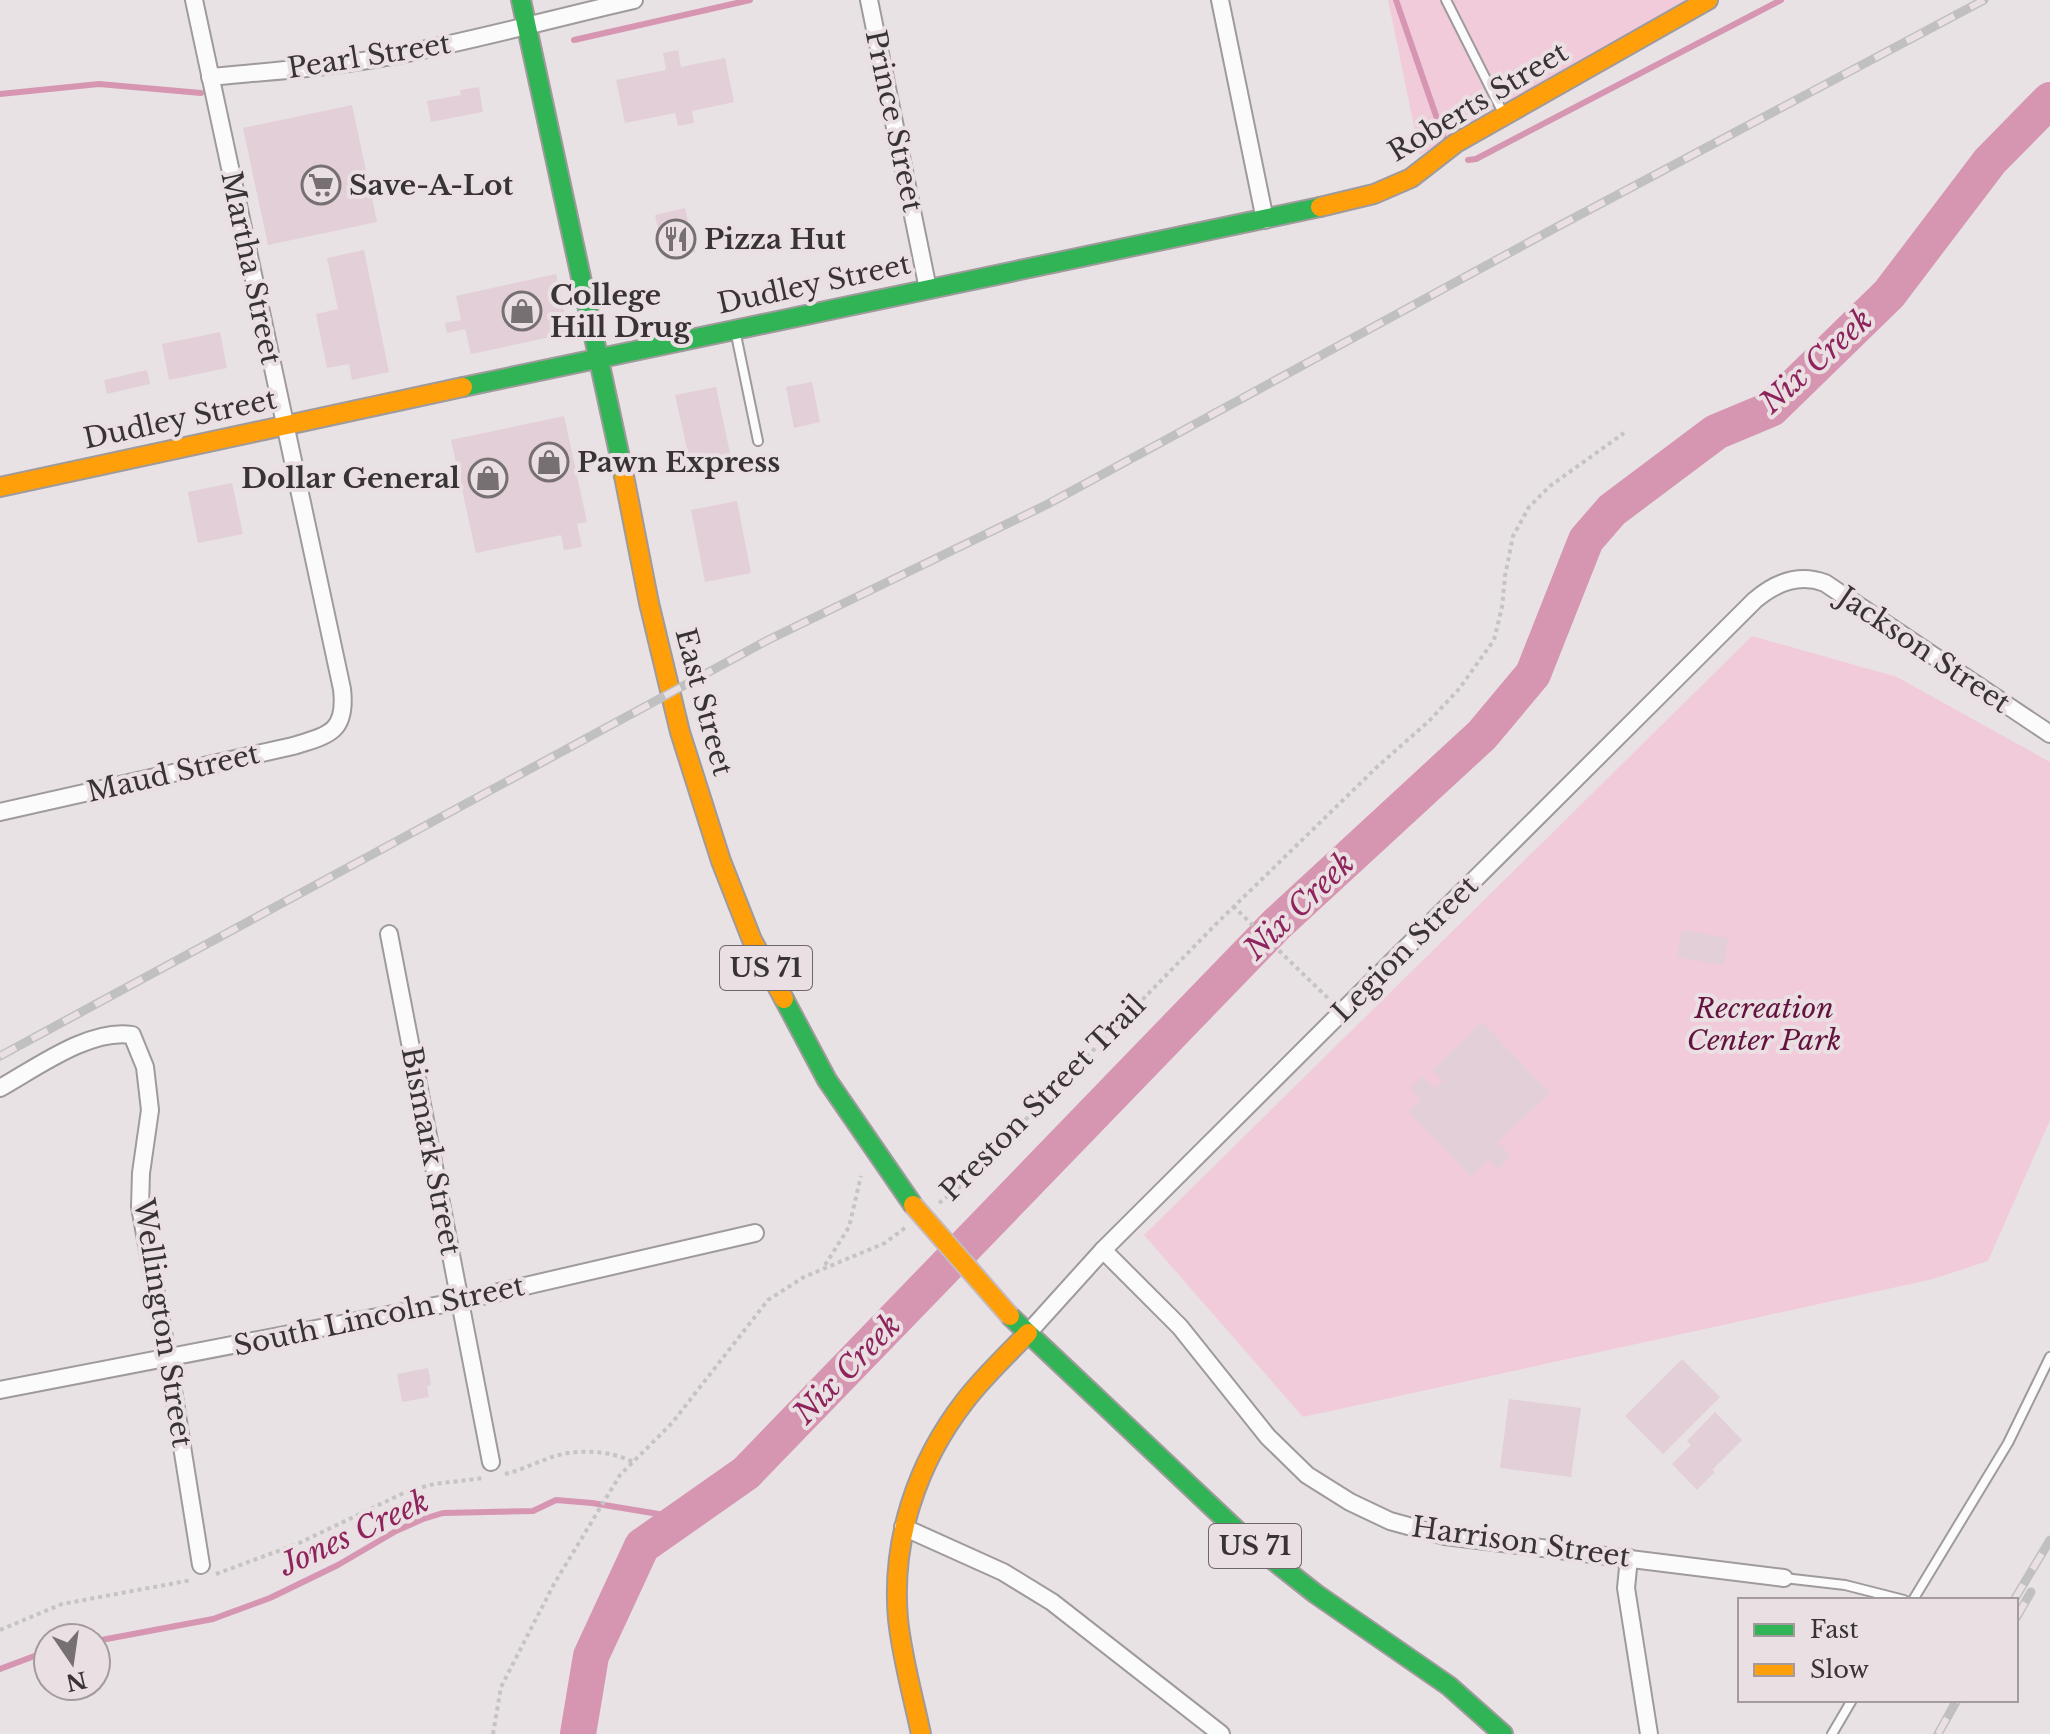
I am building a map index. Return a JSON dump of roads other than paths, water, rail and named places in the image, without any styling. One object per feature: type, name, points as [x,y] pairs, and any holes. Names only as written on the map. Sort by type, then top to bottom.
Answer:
[{"type":"street","name":"Martha Street","points":[[194,0],[342,689],[341,723]]},
{"type":"street","name":"East Street","points":[[521,0],[600,357],[649,603],[673,705],[721,861],[752,940],[827,1080],[912,1214],[1028,1333]]},
{"type":"street","name":"Pearl Street","points":[[210,77],[383,58],[459,43],[526,24],[634,0]]},
{"type":"street","name":"Prince Street","points":[[869,0],[928,289]]},
{"type":"street","points":[[1220,0],[1265,220]]},
{"type":"street","name":"Roberts Street","points":[[1265,220],[1374,194],[1411,178],[1456,143],[1688,5],[1708,0]]},
{"type":"street","name":"Dudley Street","points":[[0,487],[600,357],[1265,220]]},
{"type":"street","name":"Jackson Street","points":[[1793,580],[1803,578],[1825,583],[2050,734]]},
{"type":"street","name":"Legion Street","points":[[1028,1333],[1103,1250],[1755,600],[1773,586],[1793,580]]},
{"type":"street","name":"Maud Street","points":[[0,811],[293,746],[319,739],[341,723]]},
{"type":"street","name":"Bismark Street","points":[[389,934],[493,1472]]},
{"type":"street","name":"Wellington Street","points":[[0,1088],[85,1042],[115,1034],[132,1035],[145,1067],[150,1110],[141,1173],[140,1207],[205,1572]]},
{"type":"street","name":"South Lincoln Street","points":[[0,1390],[460,1301],[755,1233]]},
{"type":"street","name":"Harrison Street","points":[[1103,1250],[1180,1327],[1268,1437],[1307,1475],[1350,1502],[1390,1521],[1445,1536],[1784,1578]]},
{"type":"street","points":[[921,1734],[898,1619],[903,1527],[932,1449],[965,1401],[1028,1333]]},
{"type":"street","name":"US 71","points":[[1028,1333],[1245,1538],[1316,1594],[1437,1677],[1503,1734]]},
{"type":"street","points":[[903,1527],[1003,1572],[1052,1602],[1221,1734]]},
{"type":"street","points":[[1629,1558],[1626,1588],[1649,1734]]},
{"type":"lane","points":[[1446,0],[1504,116]]},
{"type":"lane","points":[[735,329],[758,441]]},
{"type":"lane","points":[[1914,1598],[2008,1443],[2050,1357]]},
{"type":"lane","name":"Harrison Street","points":[[1784,1578],[1845,1585],[1896,1598]]},
{"type":"lane","points":[[1832,1734],[1851,1702]]},
{"type":"waterway","points":[[574,40],[750,0]]},
{"type":"waterway","points":[[1396,0],[1443,136]]},
{"type":"waterway","points":[[1468,160],[1476,159],[1781,0]]},
{"type":"waterway","points":[[0,94],[99,84],[201,93]]},
{"type":"waterway","name":"Nix Creek","points":[[578,1734],[591,1656],[642,1546],[746,1473],[1277,924],[1482,735],[1533,674],[1586,540],[1612,510],[1716,432],[1771,409],[1889,294],[1990,161],[2050,100]]},
{"type":"waterway","name":"Jones Creek","points":[[112,1638],[213,1619],[270,1598],[338,1565],[396,1531],[443,1513],[533,1511],[556,1500],[683,1518]]},
{"type":"waterway","name":"Jones Creek","points":[[0,1669],[32,1657]]},
{"type":"railway","points":[[0,1056],[768,640],[1046,505],[1555,228],[1984,0]]},
{"type":"railway","points":[[2015,1598],[2050,1540]]},
{"type":"railway","points":[[2018,1615],[2031,1592]]},
{"type":"railway","points":[[1938,1734],[1956,1702]]},
{"type":"place","name":"Save-A-Lot","points":[[321,185]]},
{"type":"place","name":"Pizza Hut","points":[[676,239]]},
{"type":"place","name":"College Hill Drug","points":[[522,311]]},
{"type":"place","name":"Pawn Express","points":[[549,462]]},
{"type":"place","name":"Dollar General","points":[[488,478]]},
{"type":"park label","name":"Recreation Center Park","points":[[1764,1024]]}]
